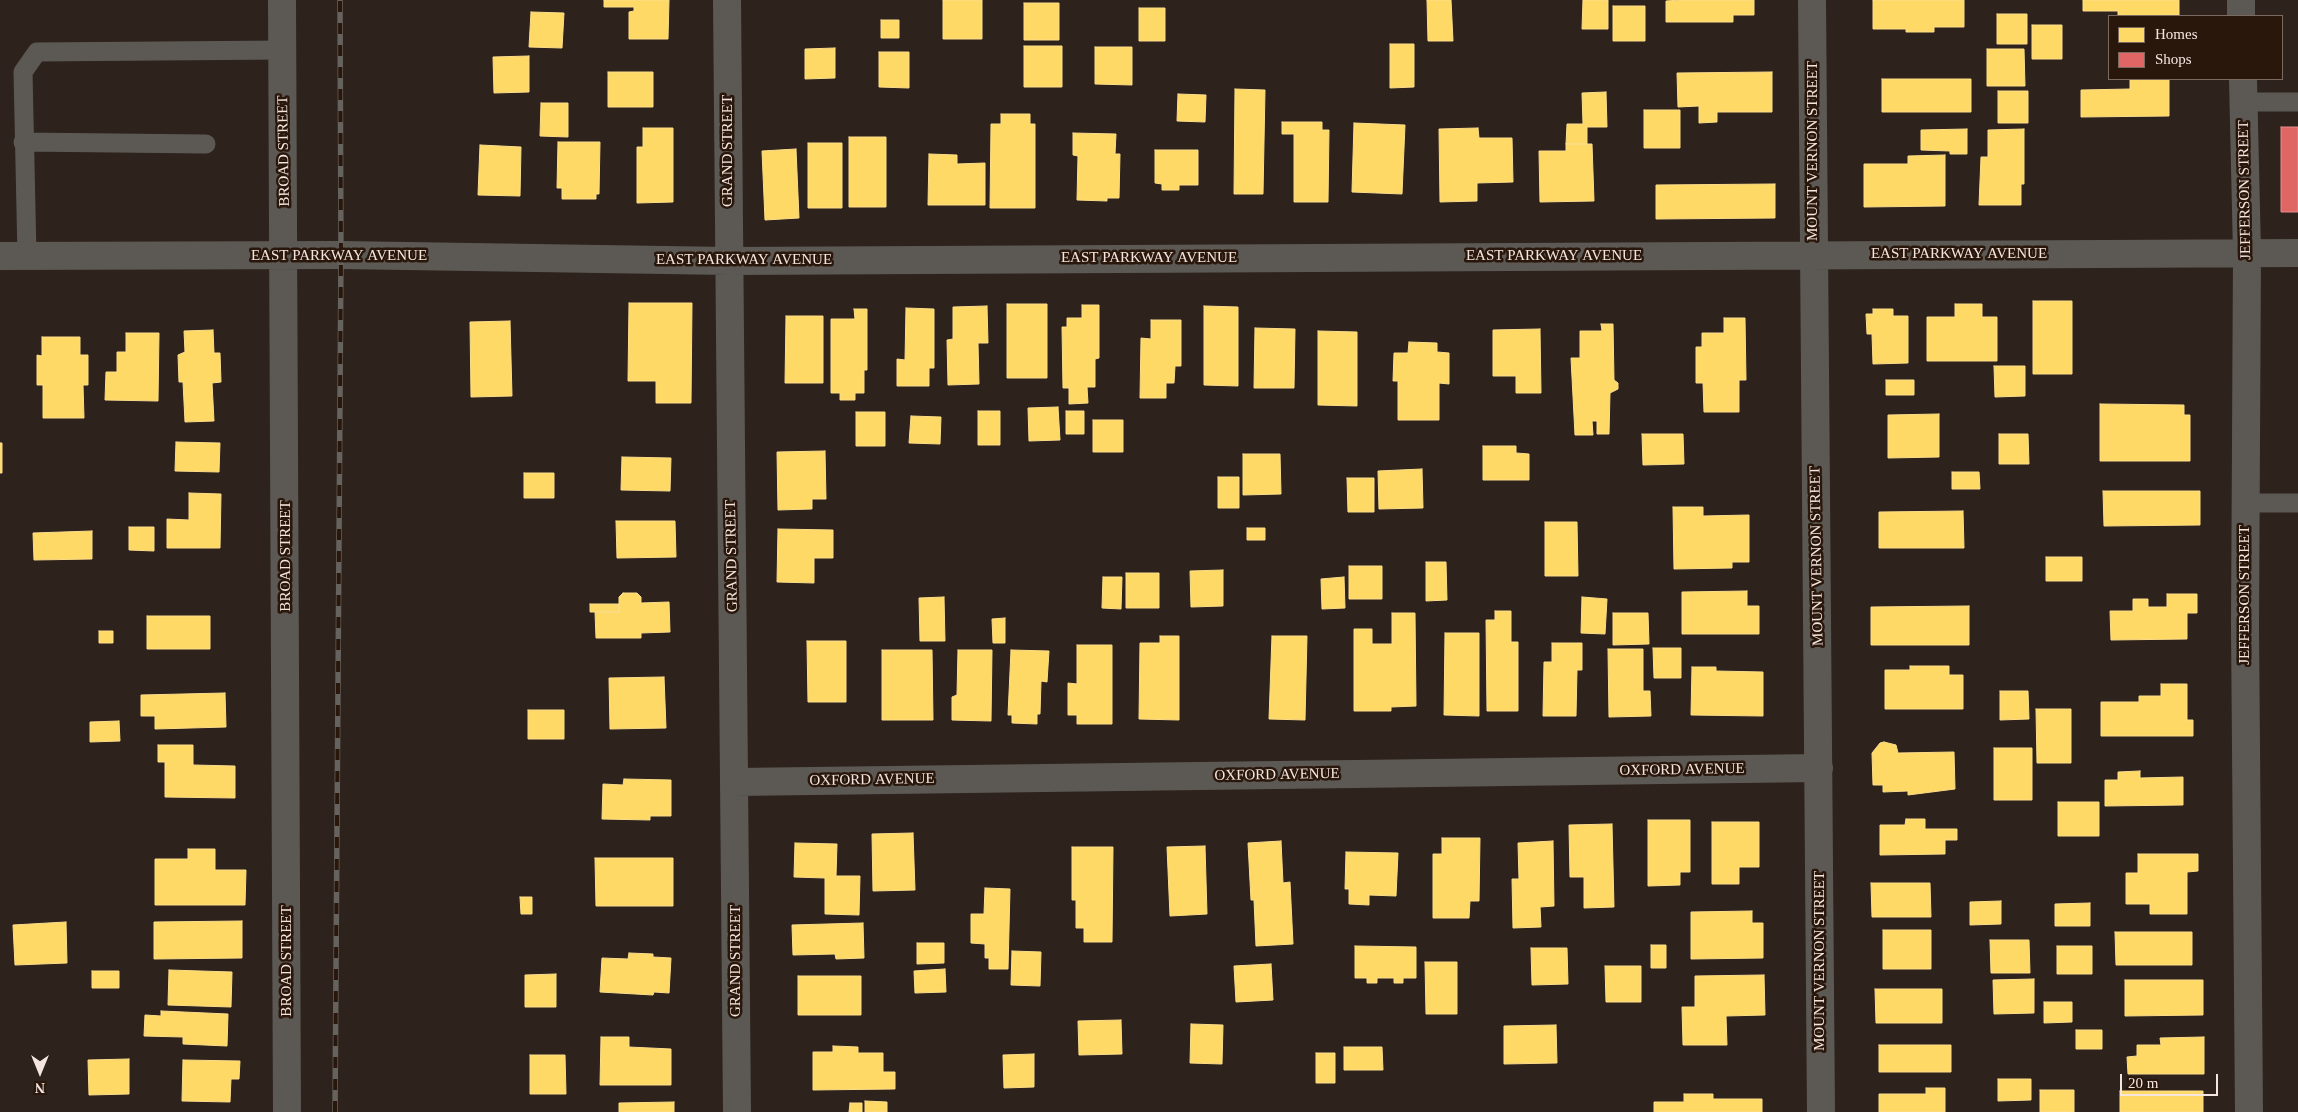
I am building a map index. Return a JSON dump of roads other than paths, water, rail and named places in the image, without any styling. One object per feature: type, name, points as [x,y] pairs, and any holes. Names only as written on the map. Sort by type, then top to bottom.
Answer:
[{"type":"street","name":"BROAD STREET","points":[[282,0],[285,255],[287,1112]]},
{"type":"street","name":"GRAND STREET","points":[[726,0],[737,1112]]},
{"type":"street","name":"MOUNT VERNON STREET","points":[[1812,0],[1821,1112]]},
{"type":"street","points":[[2241,0],[2241,15]]},
{"type":"street","name":"JEFFERSON STREET","points":[[2243,90],[2247,254],[2245,503],[2249,1112]]},
{"type":"street","name":"EAST PARKWAY AVENUE","points":[[0,256],[285,255],[729,261],[2298,253]]},
{"type":"street","name":"OXFORD AVENUE","points":[[734,782],[1819,768]]},
{"type":"lane","points":[[27,256],[23,72],[37,52],[283,50]]},
{"type":"lane","points":[[2243,90],[2298,102]]},
{"type":"lane","points":[[24,142],[206,144]]},
{"type":"lane","points":[[2245,503],[2298,503]]},
{"type":"railway","points":[[335,1112],[341,255],[340,0]]}]
